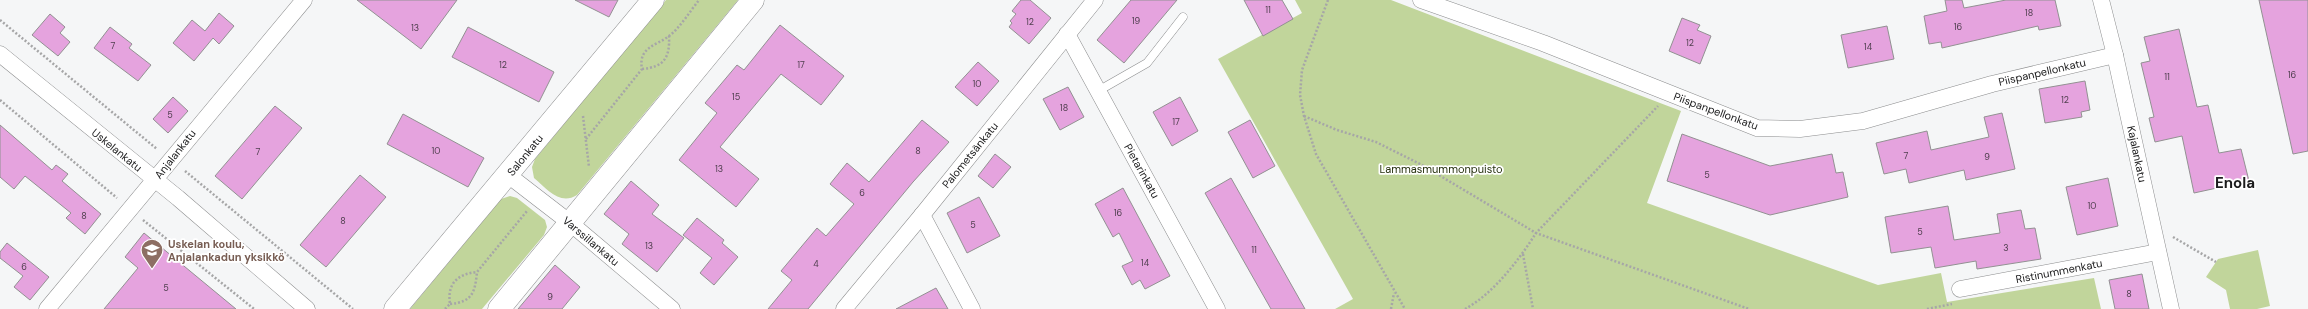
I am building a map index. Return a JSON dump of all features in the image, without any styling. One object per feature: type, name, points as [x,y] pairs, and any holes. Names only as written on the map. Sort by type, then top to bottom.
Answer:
[{"type":"main road","name":"Salonkatu","points":[[395,309],[653,0]]},
{"type":"main road","points":[[499,309],[753,0]]},
{"type":"street","name":"Anjalankatu","points":[[47,309],[155,181],[170,159],[304,0]]},
{"type":"street","name":"Palometsänkatu","points":[[844,309],[922,215],[1095,0]]},
{"type":"street","name":"Piispanpellonkatu","points":[[1421,0],[1543,43],[1669,95],[1757,128],[1800,129],[1863,121],[1992,84],[2115,55]]},
{"type":"street","name":"Kajalankatu","points":[[2101,0],[2115,55],[2171,309]]},
{"type":"street","name":"Pietarinkatu","points":[[1067,34],[1217,309]]},
{"type":"street","name":"Uskelankatu","points":[[0,54],[155,181],[178,198],[307,309]]},
{"type":"street","name":"Varssillankatu","points":[[508,175],[569,222],[672,309]]},
{"type":"street","points":[[922,215],[972,309]]},
{"type":"street","name":"Ristinummenkatu","points":[[1960,290],[2158,252]]},
{"type":"lane","points":[[1098,91],[1147,63],[1183,17]]},
{"type":"path","points":[[642,69],[641,63],[647,50],[661,39],[669,36],[699,0]]},
{"type":"path","points":[[1328,0],[1302,70],[1300,95],[1304,116],[1316,154],[1405,309]]},
{"type":"path","points":[[586,139],[642,69],[655,68],[666,58],[669,46],[669,36]]},
{"type":"path","points":[[579,89],[592,195]]},
{"type":"path","points":[[1465,309],[1478,302],[1522,254],[1536,233],[1669,95]]},
{"type":"path","points":[[1304,116],[1336,130],[1376,142],[1422,165],[1536,233],[1749,309]]},
{"type":"path","points":[[445,309],[450,304],[464,302],[471,297],[477,272],[537,198]]},
{"type":"path","points":[[2154,235],[2173,237],[2216,262]]},
{"type":"path","points":[[1522,254],[1533,309]]},
{"type":"path","points":[[450,304],[448,294],[456,279],[468,273],[477,272]]},
{"type":"path","points":[[1391,309],[1394,292]]},
{"type":"green space","points":[[666,0],[738,0],[577,195],[565,199],[554,195],[534,178],[532,167],[535,159]]},
{"type":"green space","name":"Lammasmummonpuisto","points":[[1295,0],[1391,0],[1681,111],[1647,203],[1878,285],[1941,273],[1947,302],[2094,278],[2101,309],[1335,309],[1353,299],[1218,59],[1302,13]]},
{"type":"green space","points":[[510,196],[517,198],[545,220],[547,227],[544,235],[482,309],[410,309],[501,199]]},
{"type":"green space","points":[[2258,250],[2270,306],[2257,309],[2230,309],[2226,290],[2206,277],[2218,259]]},
{"type":"building","points":[[357,0],[457,0],[421,49]]},
{"type":"building","points":[[575,0],[618,0],[609,17]]},
{"type":"building","points":[[1021,0],[1030,0],[1051,18],[1029,44],[1009,27],[1012,23],[1010,21],[1016,14],[1012,11]]},
{"type":"building","points":[[1131,0],[1177,0],[1124,63],[1097,40]]},
{"type":"building","points":[[1244,0],[1282,0],[1293,19],[1263,36]]},
{"type":"building","points":[[1945,0],[1962,0],[1964,8],[2006,0],[2055,0],[2061,26],[2039,30],[2038,26],[1942,48],[1941,42],[1929,44],[1924,16],[1947,11]]},
{"type":"building","points":[[2259,0],[2308,0],[2308,151],[2293,154]]},
{"type":"building","points":[[219,13],[234,26],[219,44],[213,38],[194,61],[173,43],[192,20],[205,31]]},
{"type":"building","points":[[50,14],[65,27],[60,33],[70,42],[58,56],[32,35]]},
{"type":"building","points":[[1682,18],[1700,25],[1697,30],[1711,36],[1700,64],[1669,51]]},
{"type":"building","points":[[780,25],[844,76],[821,105],[781,74],[720,147],[759,179],[736,207],[679,160],[717,113],[705,103],[737,65],[744,70]]},
{"type":"building","points":[[1887,26],[1894,59],[1848,68],[1841,35]]},
{"type":"building","points":[[110,27],[132,44],[129,48],[151,65],[138,81],[94,48]]},
{"type":"building","points":[[468,27],[554,72],[539,102],[452,57]]},
{"type":"building","points":[[2179,29],[2197,107],[2208,105],[2219,153],[2241,149],[2249,181],[2194,193],[2182,136],[2155,142],[2149,118],[2154,117],[2141,63],[2150,61],[2144,37]]},
{"type":"building","points":[[978,62],[999,81],[977,106],[955,87]]},
{"type":"building","points":[[2085,81],[2090,110],[2081,112],[2082,117],[2045,123],[2039,89]]},
{"type":"building","points":[[1068,87],[1084,117],[1060,130],[1043,99]]},
{"type":"building","points":[[173,97],[188,111],[168,133],[153,119]]},
{"type":"building","points":[[1180,97],[1198,131],[1172,146],[1153,112]]},
{"type":"building","points":[[275,106],[302,128],[242,199],[215,176]]},
{"type":"building","points":[[2002,113],[2015,169],[1966,180],[1964,170],[1909,183],[1906,169],[1884,174],[1876,143],[1927,131],[1931,150],[1989,137],[1984,117]]},
{"type":"building","points":[[403,114],[484,158],[468,187],[387,144]]},
{"type":"building","points":[[922,120],[949,142],[913,182],[808,309],[768,309],[792,280],[781,271],[817,228],[826,236],[854,204],[830,184],[847,163],[869,182]]},
{"type":"building","points":[[1250,120],[1275,166],[1253,178],[1228,132]]},
{"type":"building","points":[[0,125],[52,170],[56,165],[68,174],[62,181],[101,214],[85,234],[66,218],[71,213],[25,176],[14,189],[0,177]]},
{"type":"building","points":[[1682,134],[1770,166],[1832,154],[1836,173],[1843,172],[1848,197],[1770,215],[1667,181]]},
{"type":"building","points":[[995,154],[1011,167],[993,188],[978,176]]},
{"type":"building","points":[[360,175],[386,197],[326,267],[300,245]]},
{"type":"building","points":[[1231,178],[1305,309],[1271,309],[1205,193]]},
{"type":"building","points":[[2108,178],[2118,226],[2077,235],[2066,187]]},
{"type":"building","points":[[631,181],[659,205],[652,214],[684,238],[657,272],[622,244],[629,234],[604,214]]},
{"type":"building","points":[[1123,188],[1170,276],[1145,289],[1140,280],[1132,285],[1122,266],[1133,261],[1119,233],[1113,237],[1095,204]]},
{"type":"building","points":[[979,197],[1000,236],[967,253],[947,213]]},
{"type":"building","points":[[1948,206],[1954,240],[2000,233],[1997,214],[2021,210],[2025,229],[2035,228],[2041,259],[1977,269],[1976,261],[1935,268],[1931,247],[1891,253],[1885,217]]},
{"type":"building","points":[[697,218],[724,240],[722,243],[738,257],[714,285],[700,273],[712,258],[683,235]]},
{"type":"building","name":"Uskelan koulu, Anjalankadun yksikkö","points":[[144,233],[236,309],[104,309],[138,268],[125,257]]},
{"type":"building","points":[[7,243],[49,277],[30,300],[14,287],[23,276],[0,258],[0,252]]},
{"type":"building","points":[[555,265],[580,287],[562,309],[518,309]]},
{"type":"building","points":[[2142,274],[2149,309],[2115,309],[2109,280]]},
{"type":"building","points":[[936,288],[948,309],[896,309]]},
{"type":"place","name":"Uskelan koulu, Anjalankadun yksikkö","points":[[152,270]]},
{"type":"district","name":"Enola","points":[[2235,183]]}]
